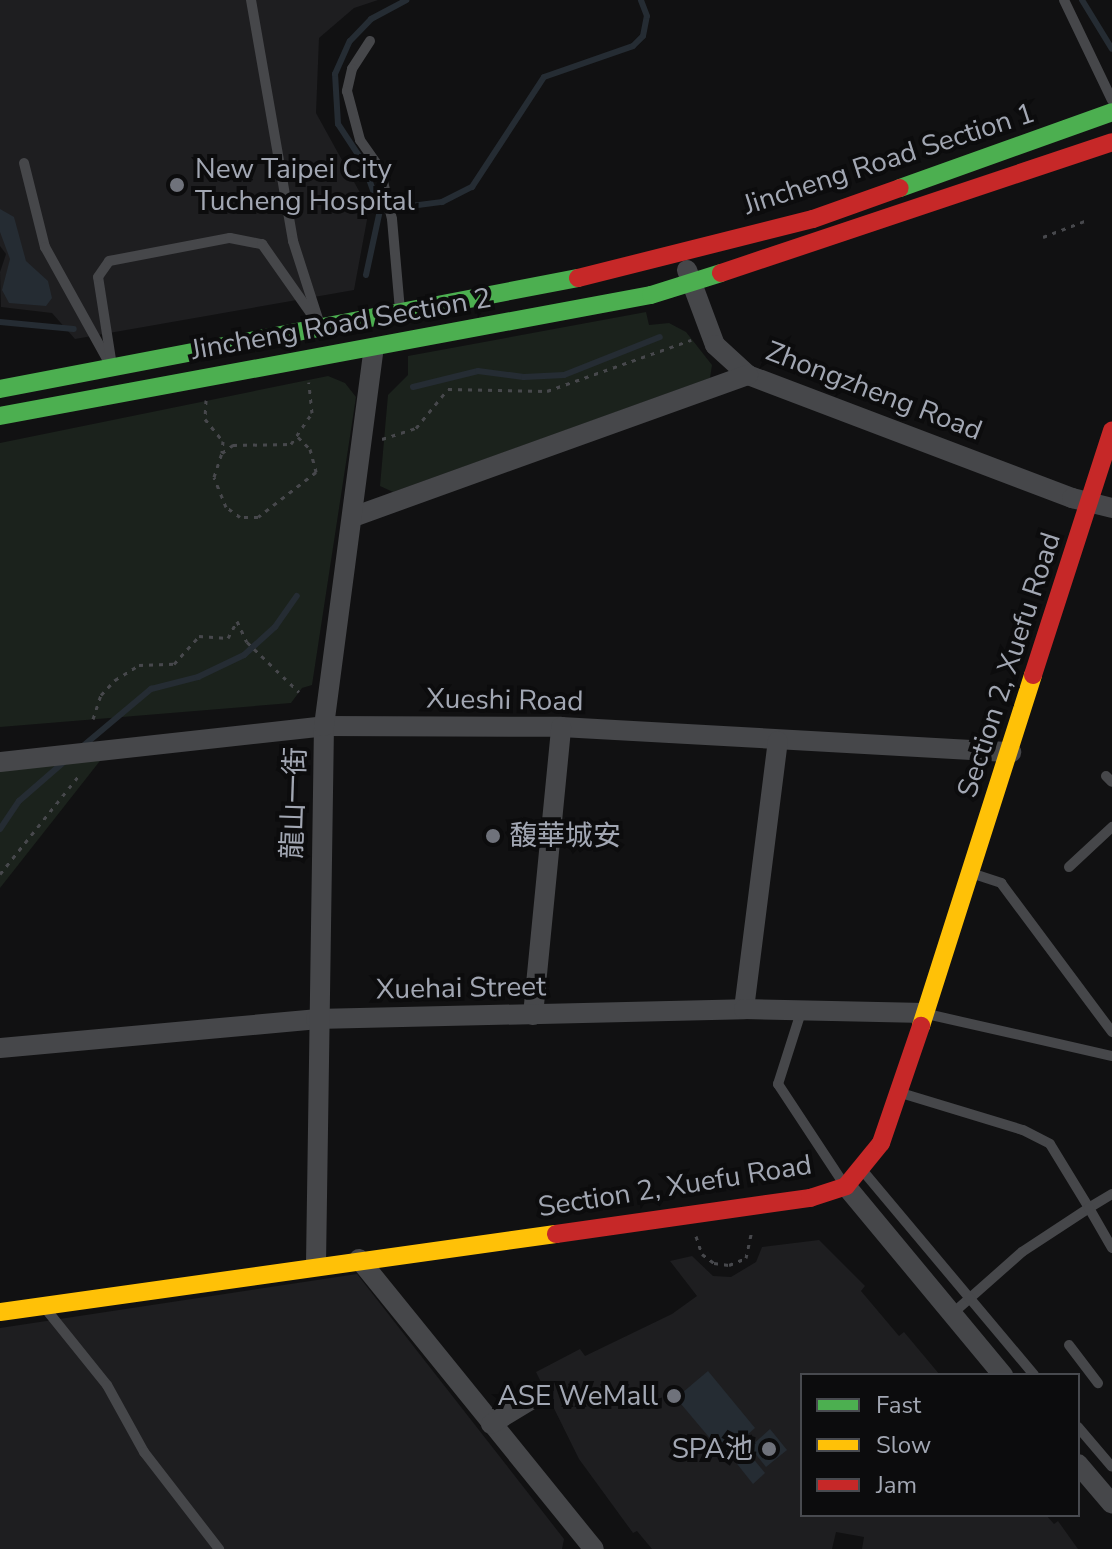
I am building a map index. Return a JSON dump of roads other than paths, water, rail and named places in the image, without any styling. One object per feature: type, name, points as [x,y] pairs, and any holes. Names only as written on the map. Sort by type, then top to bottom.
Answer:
[{"type":"main road","name":"Jincheng Road Section 1","points":[[682,254],[813,219],[1108,109]]},
{"type":"main road","name":"Jincheng Road Section 1","points":[[691,284],[1111,144]]},
{"type":"main road","name":"Jincheng Road Section 2","points":[[0,389],[400,313],[682,254]]},
{"type":"main road","name":"Jincheng Road Section 2","points":[[0,416],[374,348],[691,284]]},
{"type":"main road","name":"Section 2, Xuefu Road","points":[[0,1312],[316,1264],[810,1198],[846,1186],[863,1171],[881,1143],[899,1093],[1112,430]]},
{"type":"street","points":[[1108,109],[1111,144]]},
{"type":"street","name":"Zhongzheng Road","points":[[682,254],[715,345],[748,375],[1112,508]]},
{"type":"street","name":"龍山一街","points":[[316,1264],[316,1019],[324,726],[374,348]]},
{"type":"street","points":[[353,517],[748,375]]},
{"type":"street","name":"Xueshi Road","points":[[0,762],[324,726],[561,727],[1011,752]]},
{"type":"street","points":[[533,1015],[561,727]]},
{"type":"street","points":[[744,1009],[778,741]]},
{"type":"street","name":"Xuehai Street","points":[[0,1048],[316,1019],[744,1009],[925,1013]]},
{"type":"street","points":[[846,1186],[1001,1373]]},
{"type":"street","points":[[359,1259],[594,1549]]},
{"type":"street","points":[[491,1424],[537,1396]]},
{"type":"street","points":[[1080,1466],[1111,1502]]},
{"type":"lane","points":[[251,0],[293,241],[327,356]]},
{"type":"lane","points":[[1064,0],[1108,109]]},
{"type":"lane","points":[[370,41],[352,69],[347,91],[360,140],[380,169],[392,219],[400,313]]},
{"type":"lane","points":[[24,163],[45,247],[112,368]]},
{"type":"lane","points":[[112,368],[98,277],[109,261],[230,238],[262,244],[321,328]]},
{"type":"lane","points":[[1069,867],[1112,827]]},
{"type":"lane","points":[[971,873],[1001,883],[1112,1032]]},
{"type":"lane","points":[[802,1009],[778,1084],[846,1186]]},
{"type":"lane","points":[[925,1013],[1112,1056]]},
{"type":"lane","points":[[899,1093],[1023,1130],[1050,1144],[1112,1248]]},
{"type":"lane","points":[[863,1171],[1032,1373]]},
{"type":"lane","points":[[952,1314],[1022,1252],[1112,1194]]},
{"type":"lane","points":[[42,1304],[107,1385],[144,1452],[219,1549]]},
{"type":"lane","points":[[1069,1345],[1098,1383]]},
{"type":"lane","points":[[1077,1373],[1085,1367]]},
{"type":"lane","points":[[1080,1429],[1112,1467]]},
{"type":"waterway","points":[[366,275],[380,210],[363,162],[338,124],[335,74],[350,41],[371,19],[406,0]]},
{"type":"waterway","points":[[380,210],[442,202],[472,187],[544,77],[633,46],[643,36],[647,16],[641,0]]},
{"type":"waterway","points":[[1082,0],[1112,49]]},
{"type":"waterway","points":[[0,322],[74,329]]},
{"type":"waterway","points":[[413,387],[478,371],[524,377],[564,375],[660,337]]},
{"type":"waterway","points":[[83,746],[151,689],[198,677],[244,655],[275,627],[297,596]]},
{"type":"waterway","points":[[0,829],[19,801],[65,761]]},
{"type":"place","name":"New Taipei City Tucheng Hospital","points":[[177,185]]},
{"type":"place","name":"馥華城安","points":[[493,836]]},
{"type":"place","name":"ASE WeMall","points":[[674,1396]]},
{"type":"place","name":"SPA池","points":[[769,1449]]}]
